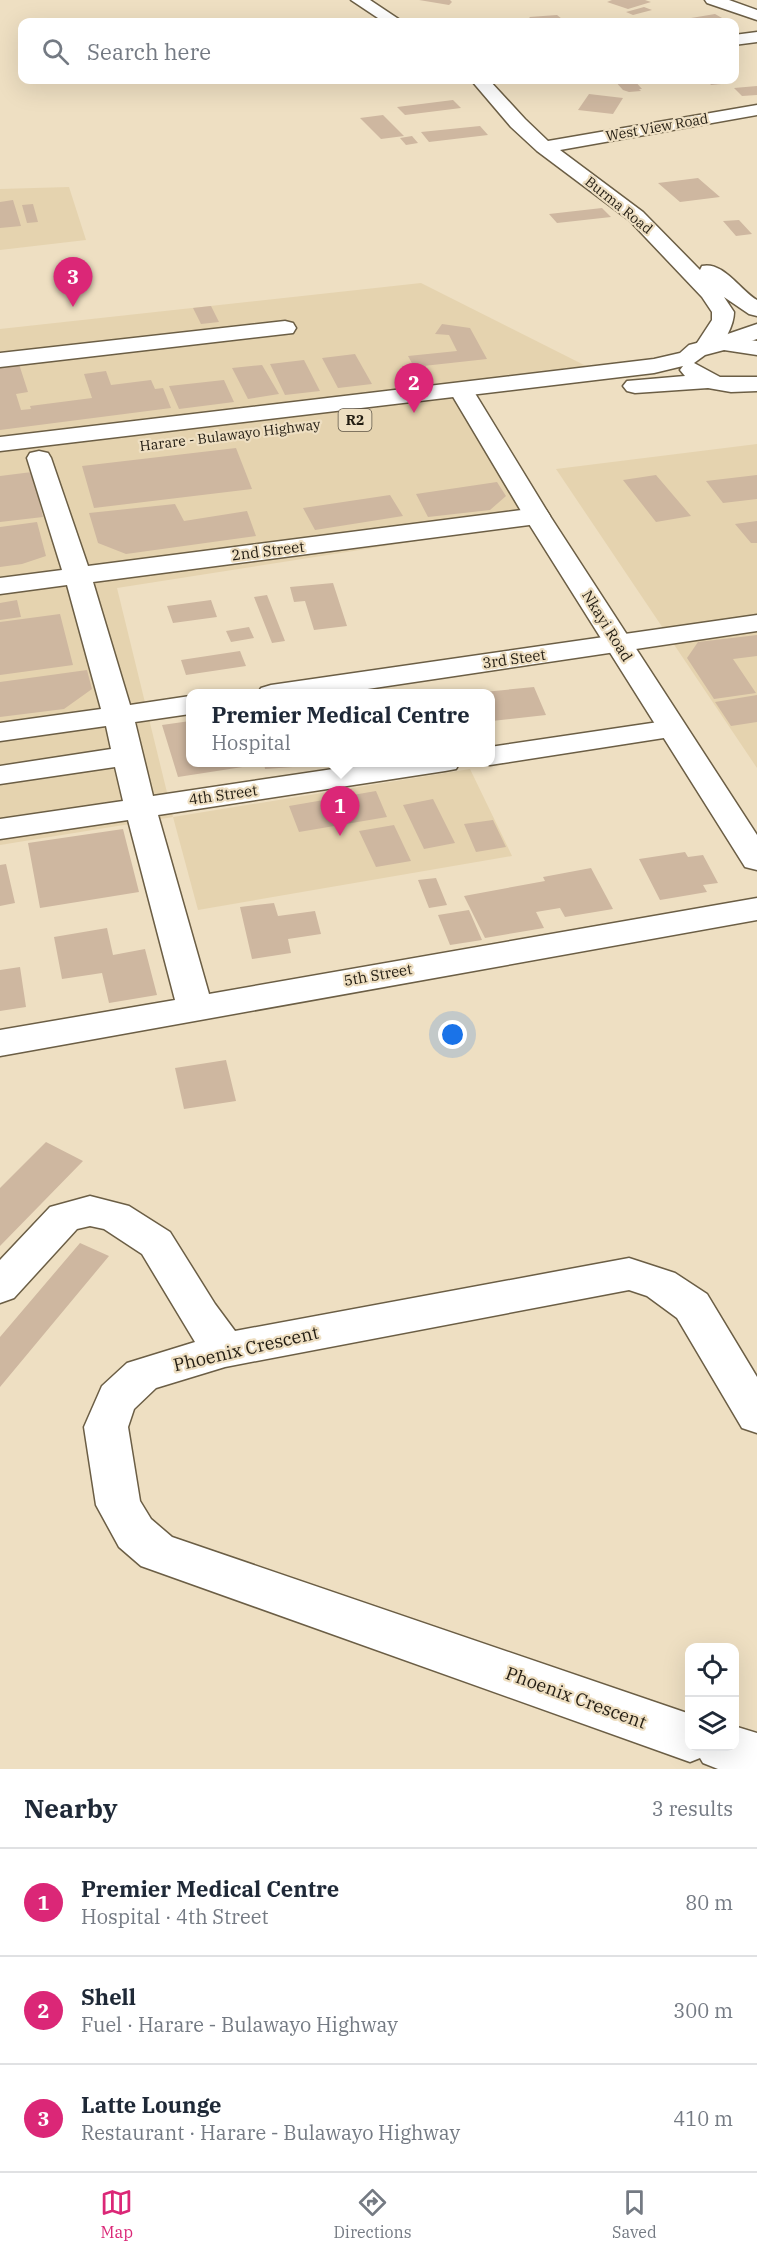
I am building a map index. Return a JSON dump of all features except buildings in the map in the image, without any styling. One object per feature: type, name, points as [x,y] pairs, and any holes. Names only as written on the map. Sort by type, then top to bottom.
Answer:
[{"type":"main road","points":[[359,0],[388,18]]},
{"type":"main road","points":[[713,0],[757,15]]},
{"type":"main road","points":[[739,39],[757,36]]},
{"type":"main road","name":"Burma Road","points":[[492,84],[518,123],[636,216],[711,293],[723,312],[723,320],[706,349]]},
{"type":"main road","name":"West View Road","points":[[546,143],[757,110]]},
{"type":"main road","points":[[546,143],[645,207],[730,291],[757,309]]},
{"type":"main road","points":[[0,360],[285,328]]},
{"type":"main road","points":[[706,349],[757,331]]},
{"type":"main road","name":"Harare - Bulawayo Highway","points":[[465,398],[654,366],[706,349],[757,348]]},
{"type":"main road","name":"R2","points":[[706,349],[689,367],[697,375],[757,400]]},
{"type":"main road","name":"Harare - Bulawayo Highway","points":[[0,462],[291,419],[465,398],[646,385],[757,384]]},
{"type":"main road","name":"Nkayi Road","points":[[465,398],[537,516],[757,860]]},
{"type":"main road","name":"Harare - Bulawayo Highway","points":[[0,444],[291,419]]},
{"type":"main road","points":[[39,458],[78,576],[118,715],[140,807],[195,1007]]},
{"type":"main road","name":"2nd Street","points":[[0,586],[537,516]]},
{"type":"main road","name":"3rd Steet","points":[[299,689],[757,623]]},
{"type":"main road","points":[[0,732],[186,706]]},
{"type":"main road","points":[[495,755],[672,729]]},
{"type":"main road","points":[[0,775],[128,756]]},
{"type":"main road","name":"4th Street","points":[[0,829],[412,767]]},
{"type":"main road","name":"5th Street","points":[[0,1043],[757,909]]},
{"type":"main road","points":[[0,1287],[64,1218],[90,1211],[115,1217],[156,1243],[200,1316],[225,1350]]},
{"type":"main road","name":"Phoenix Crescent","points":[[685,1736],[157,1552],[135,1533],[118,1505],[106,1427],[117,1399],[142,1375],[225,1350],[629,1274],[662,1284],[692,1306],[757,1415]]},
{"type":"main road","points":[[737,1751],[757,1757]]},
{"type":"shaded area","points":[[69,187],[86,240],[0,250],[0,189]]},
{"type":"shaded area","points":[[421,283],[592,369],[446,385],[539,522],[117,588],[173,817],[0,845],[0,329]]},
{"type":"shaded area","points":[[757,444],[757,768],[556,469]]},
{"type":"shaded area","points":[[470,769],[512,856],[198,910],[173,817]]},
{"type":"place","name":"Latte Lounge","points":[[73,307]]},
{"type":"place","name":"Shell","points":[[414,413]]},
{"type":"place","name":"Premier Medical Centre","points":[[340,836]]}]
